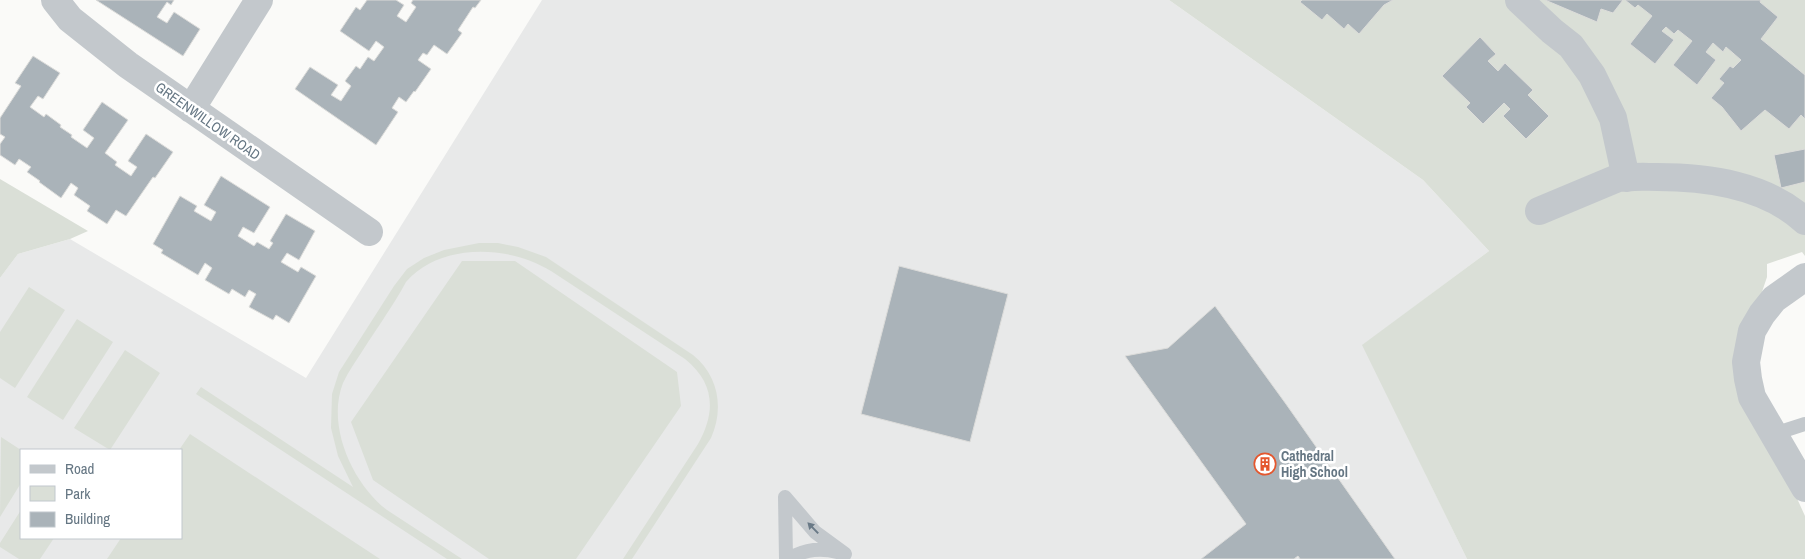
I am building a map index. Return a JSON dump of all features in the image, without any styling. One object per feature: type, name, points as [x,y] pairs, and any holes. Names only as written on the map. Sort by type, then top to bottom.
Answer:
[{"type":"street","name":"GREENWILLOW ROAD","points":[[55,0],[70,19],[128,65],[369,232]]},
{"type":"street","points":[[191,109],[259,0]]},
{"type":"street","points":[[1519,0],[1571,46],[1592,75],[1613,118],[1626,178],[1691,178],[1733,184],[1773,198],[1805,221]]},
{"type":"street","points":[[1539,211],[1625,175]]},
{"type":"street","points":[[1805,277],[1770,303],[1758,321],[1749,344],[1746,369],[1752,396],[1805,488]]},
{"type":"lane","points":[[1774,434],[1805,424]]},
{"type":"lane","points":[[785,497],[815,532],[849,556],[830,550],[815,549],[787,559],[785,497]]},
{"type":"shaded area","name":"Cathedral High School","points":[[542,0],[1169,0],[1423,180],[1489,251],[1363,345],[1467,559],[0,559],[0,278],[18,254],[70,239],[306,378]]},
{"type":"green space","points":[[1169,0],[1805,0],[1805,256],[1802,252],[1767,264],[1767,277],[1737,366],[1805,516],[1805,559],[1467,559],[1362,345],[1489,251],[1423,180]]},
{"type":"green space","points":[[0,179],[88,231],[70,239],[18,254],[0,278]]},
{"type":"green space","points":[[479,243],[498,243],[518,247],[546,257],[693,355],[702,363],[714,383],[718,405],[715,427],[711,438],[632,559],[623,559],[704,432],[710,409],[707,388],[695,368],[685,359],[551,271],[534,262],[516,256],[476,252],[456,254],[438,260],[421,269],[406,282],[343,383],[338,417],[340,435],[346,453],[363,485],[387,510],[462,559],[447,559],[196,394],[201,387],[353,487],[338,456],[331,428],[332,394],[339,372],[407,269],[424,258],[444,250]]},
{"type":"green space","points":[[462,261],[515,261],[677,372],[681,406],[576,559],[489,559],[373,480],[351,422]]},
{"type":"green space","points":[[29,287],[65,310],[15,388],[0,378],[0,332]]},
{"type":"green space","points":[[77,319],[113,342],[63,420],[27,397]]},
{"type":"green space","points":[[125,350],[160,373],[111,449],[74,428]]},
{"type":"green space","points":[[190,434],[380,559],[107,559],[120,539],[182,539],[182,449],[180,449]]},
{"type":"green space","points":[[1,437],[20,449],[20,485],[0,517]]},
{"type":"green space","points":[[20,512],[20,539],[53,539],[40,559],[19,559],[0,547],[0,543]]},
{"type":"building","points":[[96,0],[174,0],[171,5],[167,2],[157,17],[167,23],[174,12],[200,29],[183,56]]},
{"type":"building","points":[[367,0],[396,0],[404,5],[397,16],[406,22],[416,7],[411,3],[413,0],[481,0],[475,8],[473,7],[458,30],[462,33],[447,54],[434,45],[427,55],[423,53],[418,60],[431,69],[406,102],[399,97],[392,108],[398,112],[376,145],[295,89],[310,67],[338,85],[331,95],[341,101],[351,86],[345,81],[356,66],[360,69],[368,57],[374,61],[384,47],[376,41],[369,51],[340,31],[356,7],[360,10]]},
{"type":"building","points":[[1302,0],[1393,0],[1384,5],[1359,34],[1348,24],[1344,29],[1327,14],[1322,20],[1300,2]]},
{"type":"building","points":[[1545,0],[1623,0],[1613,13],[1601,9],[1597,22]]},
{"type":"building","points":[[1625,0],[1761,0],[1760,2],[1778,17],[1761,39],[1805,75],[1805,119],[1801,115],[1789,129],[1765,110],[1741,131],[1722,107],[1711,98],[1724,83],[1719,79],[1730,66],[1733,68],[1741,60],[1726,47],[1723,52],[1713,43],[1706,52],[1716,60],[1697,85],[1673,65],[1692,41],[1678,30],[1674,34],[1666,27],[1662,31],[1674,40],[1655,64],[1630,44],[1652,16],[1638,5],[1635,8]]},
{"type":"building","points":[[1480,37],[1496,54],[1488,61],[1498,71],[1505,63],[1533,90],[1528,95],[1549,116],[1526,139],[1503,116],[1510,109],[1504,103],[1483,124],[1466,107],[1470,103],[1442,76]]},
{"type":"building","points":[[33,56],[60,73],[43,99],[38,96],[30,107],[44,117],[46,114],[72,135],[71,137],[87,148],[94,138],[83,130],[102,102],[128,120],[105,153],[117,162],[115,165],[131,176],[137,167],[128,161],[146,134],[173,152],[126,216],[116,210],[107,224],[87,211],[90,206],[74,195],[78,188],[71,183],[61,198],[27,172],[31,167],[19,159],[15,165],[0,155],[0,144],[5,137],[0,134],[0,118],[21,86],[15,83]]},
{"type":"building","points":[[1805,149],[1805,182],[1781,188],[1774,155]]},
{"type":"building","points":[[221,176],[270,207],[254,233],[243,227],[238,236],[254,246],[257,242],[269,249],[273,243],[270,241],[286,214],[315,231],[299,260],[287,253],[281,262],[298,272],[301,267],[316,276],[289,323],[276,315],[273,320],[249,307],[256,294],[249,290],[245,297],[232,289],[229,294],[205,280],[212,268],[205,263],[198,275],[161,253],[163,250],[153,244],[180,196],[197,206],[194,211],[211,221],[216,212],[204,205]]},
{"type":"building","points":[[899,266],[1008,294],[970,442],[861,414]]},
{"type":"building","name":"Cathedral High School","points":[[1215,306],[1395,559],[1300,559],[1298,556],[1294,559],[1201,559],[1246,524],[1125,356],[1168,348]]},
{"type":"place","name":"Cathedral High School","points":[[1265,464]]}]
